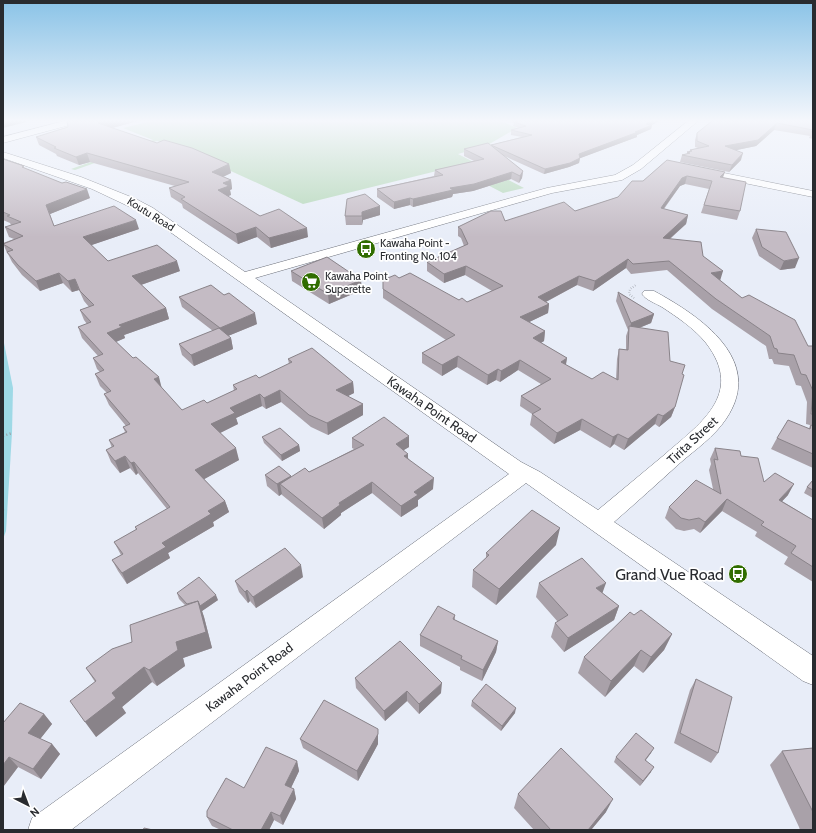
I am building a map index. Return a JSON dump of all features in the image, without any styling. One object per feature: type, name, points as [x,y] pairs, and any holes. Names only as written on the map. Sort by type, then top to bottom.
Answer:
[{"type":"street","name":"Koutu Road","points":[[17,160],[130,200],[149,211],[244,277]]},
{"type":"street","points":[[244,277],[551,190],[605,181],[628,173],[652,160]]},
{"type":"street","points":[[687,168],[813,194]]},
{"type":"street","name":"Kawaha Point Road","points":[[44,830],[525,473],[244,277]]},
{"type":"street","name":"Tirita Street","points":[[598,523],[717,418],[723,408],[728,394],[730,382],[725,359],[711,338],[696,323],[643,293]]},
{"type":"street","points":[[525,473],[813,672]]},
{"type":"path","points":[[3,436],[12,433]]},
{"type":"path","points":[[3,509],[7,508]]},
{"type":"green space","points":[[97,160],[104,160],[75,170],[71,169]]},
{"type":"green space","points":[[204,160],[469,160],[524,188],[503,193],[453,167],[303,204]]},
{"type":"water","points":[[3,338],[13,388],[12,433],[6,531],[3,539]]},
{"type":"building","points":[[3,160],[6,160],[24,166],[22,167],[62,183],[66,182],[87,189],[46,205],[54,226],[114,206],[136,220],[83,237],[108,261],[157,245],[177,261],[132,276],[166,308],[119,325],[122,327],[107,333],[133,358],[136,357],[159,377],[154,379],[182,410],[204,400],[207,403],[237,389],[233,385],[256,375],[259,378],[292,362],[288,359],[312,348],[353,382],[336,390],[363,404],[327,423],[309,415],[280,390],[264,398],[260,394],[230,408],[235,413],[211,424],[236,448],[195,470],[225,501],[208,511],[211,514],[162,543],[166,547],[122,573],[112,560],[123,554],[114,542],[137,529],[135,527],[170,507],[134,462],[131,463],[125,456],[115,461],[106,450],[114,446],[109,440],[127,432],[123,427],[130,424],[104,394],[111,391],[95,374],[104,370],[93,358],[103,354],[78,327],[91,322],[80,310],[94,305],[80,291],[75,279],[68,281],[59,273],[36,281],[18,265],[7,252],[13,250],[3,244],[23,236],[5,227],[21,222],[7,216],[10,215],[3,212]]},
{"type":"building","points":[[111,160],[219,160],[229,164],[212,172],[231,180],[223,183],[229,186],[218,190],[260,216],[279,209],[307,228],[269,238],[256,227],[236,234],[181,199],[185,197],[169,188],[189,182]]},
{"type":"building","points":[[480,160],[509,160],[523,171],[520,176],[512,172],[474,184],[450,188],[453,190],[394,202],[377,189],[443,175],[435,170]]},
{"type":"building","points":[[524,160],[576,160],[570,163],[545,169]]},
{"type":"building","points":[[667,160],[725,172],[720,177],[746,182],[740,211],[704,205],[712,181],[687,176],[682,178],[661,208],[688,215],[663,238],[701,242],[703,256],[723,271],[711,273],[742,298],[749,295],[795,320],[808,346],[813,346],[813,391],[806,375],[801,374],[794,355],[778,353],[777,349],[774,348],[770,336],[716,299],[669,261],[633,264],[628,259],[595,281],[579,276],[538,297],[549,304],[520,317],[545,331],[533,338],[567,358],[561,362],[592,379],[603,372],[618,380],[619,349],[628,350],[629,326],[668,332],[670,361],[685,365],[682,374],[684,375],[675,407],[663,416],[658,414],[628,439],[618,434],[613,437],[582,419],[557,433],[532,414],[541,409],[521,396],[551,379],[520,360],[501,371],[498,369],[488,375],[458,356],[442,365],[422,353],[455,335],[383,289],[383,280],[395,275],[399,278],[410,273],[459,300],[462,298],[467,302],[503,286],[466,266],[444,274],[427,262],[468,244],[461,229],[458,227],[491,211],[501,211],[505,221],[564,202],[575,211],[618,197],[632,181],[643,181]]},
{"type":"building","points":[[706,160],[737,160],[732,165]]},
{"type":"building","points":[[365,194],[380,206],[362,212],[362,216],[345,216],[347,199]]},
{"type":"building","points":[[756,229],[786,232],[799,258],[784,261],[762,247]]},
{"type":"building","points":[[327,257],[361,280],[328,294],[291,271]]},
{"type":"building","points":[[211,285],[224,295],[229,293],[255,313],[220,328],[179,297]]},
{"type":"building","points":[[618,292],[654,314],[631,323]]},
{"type":"building","points":[[219,328],[231,338],[191,355],[179,344]]},
{"type":"building","points":[[813,391],[813,414],[811,414]]},
{"type":"building","points":[[384,417],[409,436],[396,444],[408,454],[404,456],[434,478],[414,492],[418,495],[401,506],[372,482],[339,503],[340,505],[322,518],[280,484],[305,468],[309,472],[364,445],[352,438]]},
{"type":"building","points":[[788,420],[810,429],[811,425],[813,426],[813,454],[777,438]]},
{"type":"building","points":[[280,428],[299,445],[281,455],[262,437]]},
{"type":"building","points":[[715,448],[740,451],[741,456],[758,458],[764,482],[775,473],[794,484],[779,500],[813,520],[813,567],[791,553],[796,546],[761,525],[764,522],[727,499],[705,522],[699,518],[689,520],[681,518],[669,507],[696,480],[721,494],[714,459],[718,460]]},
{"type":"building","points":[[279,466],[291,476],[277,484],[265,475]]},
{"type":"building","points":[[813,480],[813,490],[807,487]]},
{"type":"building","points":[[532,510],[560,528],[499,589],[473,570],[489,555],[486,553]]},
{"type":"building","points":[[285,548],[301,565],[253,597],[247,590],[245,592],[235,581]]},
{"type":"building","points":[[582,558],[606,583],[596,588],[619,606],[568,638],[555,623],[568,615],[539,583]]},
{"type":"building","points":[[199,577],[216,595],[200,606],[198,601],[187,604],[177,593]]},
{"type":"building","points":[[198,601],[206,632],[176,642],[178,650],[149,670],[144,667],[112,693],[116,698],[85,722],[70,701],[96,681],[86,668],[112,649],[132,642],[130,625]]},
{"type":"building","points":[[438,606],[455,615],[453,619],[498,641],[483,670],[461,659],[462,656],[420,635]]},
{"type":"building","points":[[641,610],[672,634],[651,657],[641,650],[611,681],[584,657],[630,612],[634,615]]},
{"type":"building","points":[[400,641],[442,683],[419,704],[407,691],[384,711],[355,678]]},
{"type":"building","points":[[696,679],[732,697],[718,753],[680,733]]},
{"type":"building","points":[[486,684],[516,708],[502,726],[472,701]]},
{"type":"building","points":[[324,700],[378,729],[378,734],[357,771],[300,739]]},
{"type":"building","points":[[20,703],[44,714],[28,733],[52,744],[33,769],[9,757],[3,765],[3,723]]},
{"type":"building","points":[[636,733],[654,748],[645,760],[654,767],[643,781],[616,757]]},
{"type":"building","points":[[266,747],[297,761],[285,785],[294,789],[280,816],[271,812],[261,830],[233,830],[207,817],[207,811],[226,778],[244,788]]},
{"type":"building","points":[[561,748],[613,799],[588,830],[551,830],[518,794]]},
{"type":"building","points":[[813,748],[813,812],[782,751]]},
{"type":"place","name":"Kawaha Point - Fronting No. 104","points":[[366,249]]},
{"type":"place","name":"Kawaha Point Superette","points":[[311,282]]},
{"type":"place","name":"Grand Vue Road","points":[[738,574]]}]
